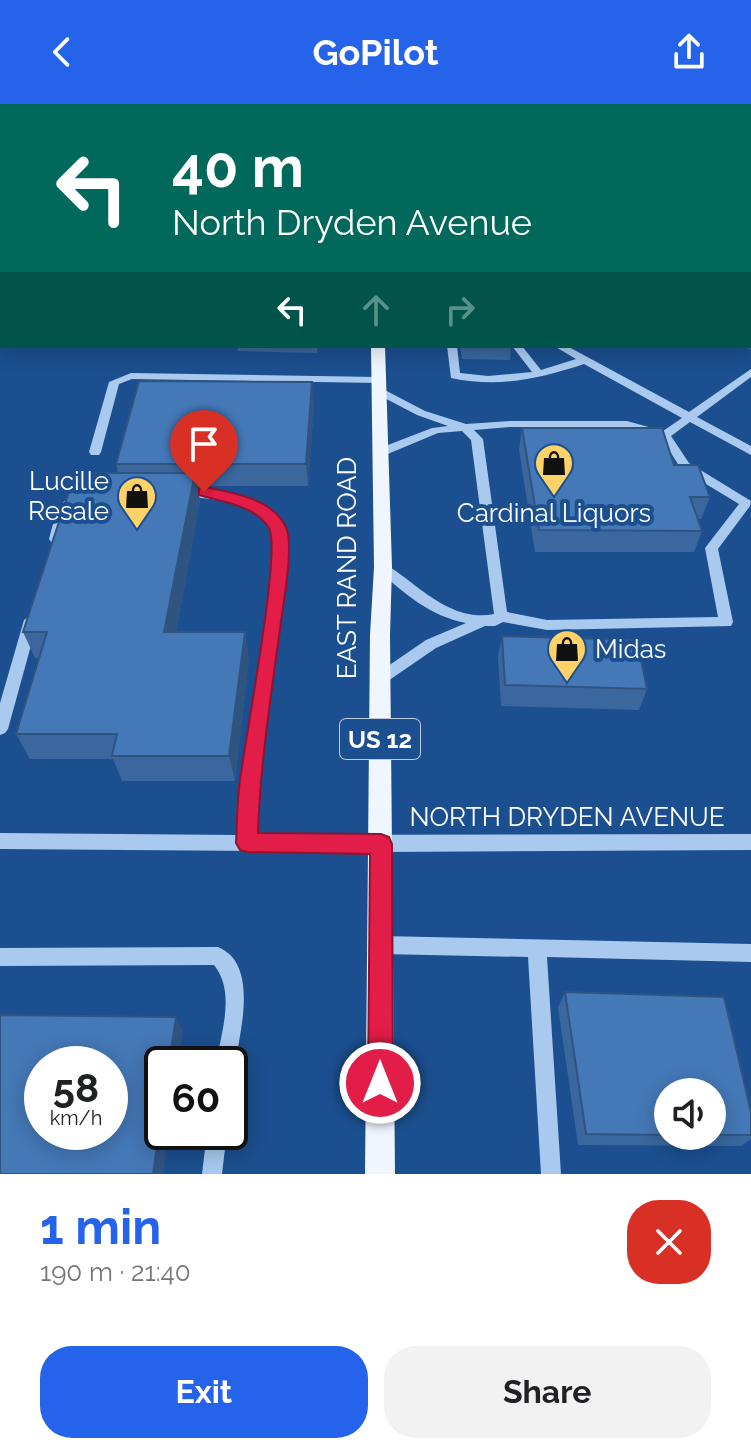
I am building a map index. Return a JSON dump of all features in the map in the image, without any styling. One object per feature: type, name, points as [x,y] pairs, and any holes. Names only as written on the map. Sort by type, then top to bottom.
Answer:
[{"type":"main road","name":"EAST RAND ROAD","points":[[378,348],[383,567],[380,679],[380,1174]]},
{"type":"street","points":[[452,348],[455,376],[474,379],[540,375],[584,360]]},
{"type":"street","points":[[519,348],[540,375]]},
{"type":"street","points":[[563,348],[751,451]]},
{"type":"street","points":[[665,435],[751,372]]},
{"type":"street","points":[[95,452],[114,382],[131,376],[378,385],[421,413],[464,427],[477,439],[501,616]]},
{"type":"street","points":[[379,453],[436,430],[627,424],[665,435],[685,466],[746,503],[711,548],[726,622],[547,625],[501,616]]},
{"type":"street","points":[[173,492],[204,492],[239,499],[268,515],[279,531],[279,578],[249,789],[247,843]]},
{"type":"street","points":[[50,556],[62,512],[77,495],[86,494]]},
{"type":"street","points":[[383,567],[419,599],[441,611],[458,618],[484,621],[495,621],[501,616]]},
{"type":"street","points":[[0,729],[37,599]]},
{"type":"street","points":[[380,679],[431,644],[484,621]]},
{"type":"street","name":"NORTH DRYDEN AVENUE","points":[[0,841],[381,844],[751,842]]},
{"type":"street","points":[[381,945],[751,953]]},
{"type":"street","points":[[537,948],[551,1174]]},
{"type":"street","points":[[0,957],[218,956],[233,973],[236,987],[228,1046]]},
{"type":"street","points":[[212,1174],[215,1150]]},
{"type":"building","points":[[139,381],[312,382],[306,464],[116,464]]},
{"type":"building","points":[[522,428],[662,428],[674,465],[698,465],[710,497],[690,497],[702,531],[539,530]]},
{"type":"building","points":[[75,473],[195,473],[164,632],[245,632],[229,756],[112,756],[117,734],[16,734],[47,632],[23,632]]},
{"type":"building","points":[[502,636],[637,640],[647,689],[505,685]]},
{"type":"building","points":[[565,992],[724,997],[751,1112],[751,1135],[726,1135],[726,1078],[654,1078],[654,1135],[586,1134]]},
{"type":"building","points":[[0,1015],[176,1017],[172,1046],[144,1046],[144,1150],[156,1150],[153,1174],[0,1174]]},
{"type":"place","name":"Cardinal Liquors","points":[[554,497]]},
{"type":"place","name":"Lucille Resale","points":[[137,530]]},
{"type":"place","name":"Midas","points":[[567,683]]},
{"type":"route","points":[[204,492],[239,499],[268,515],[279,531],[279,578],[249,789],[247,843],[381,844],[380,1083]]}]
